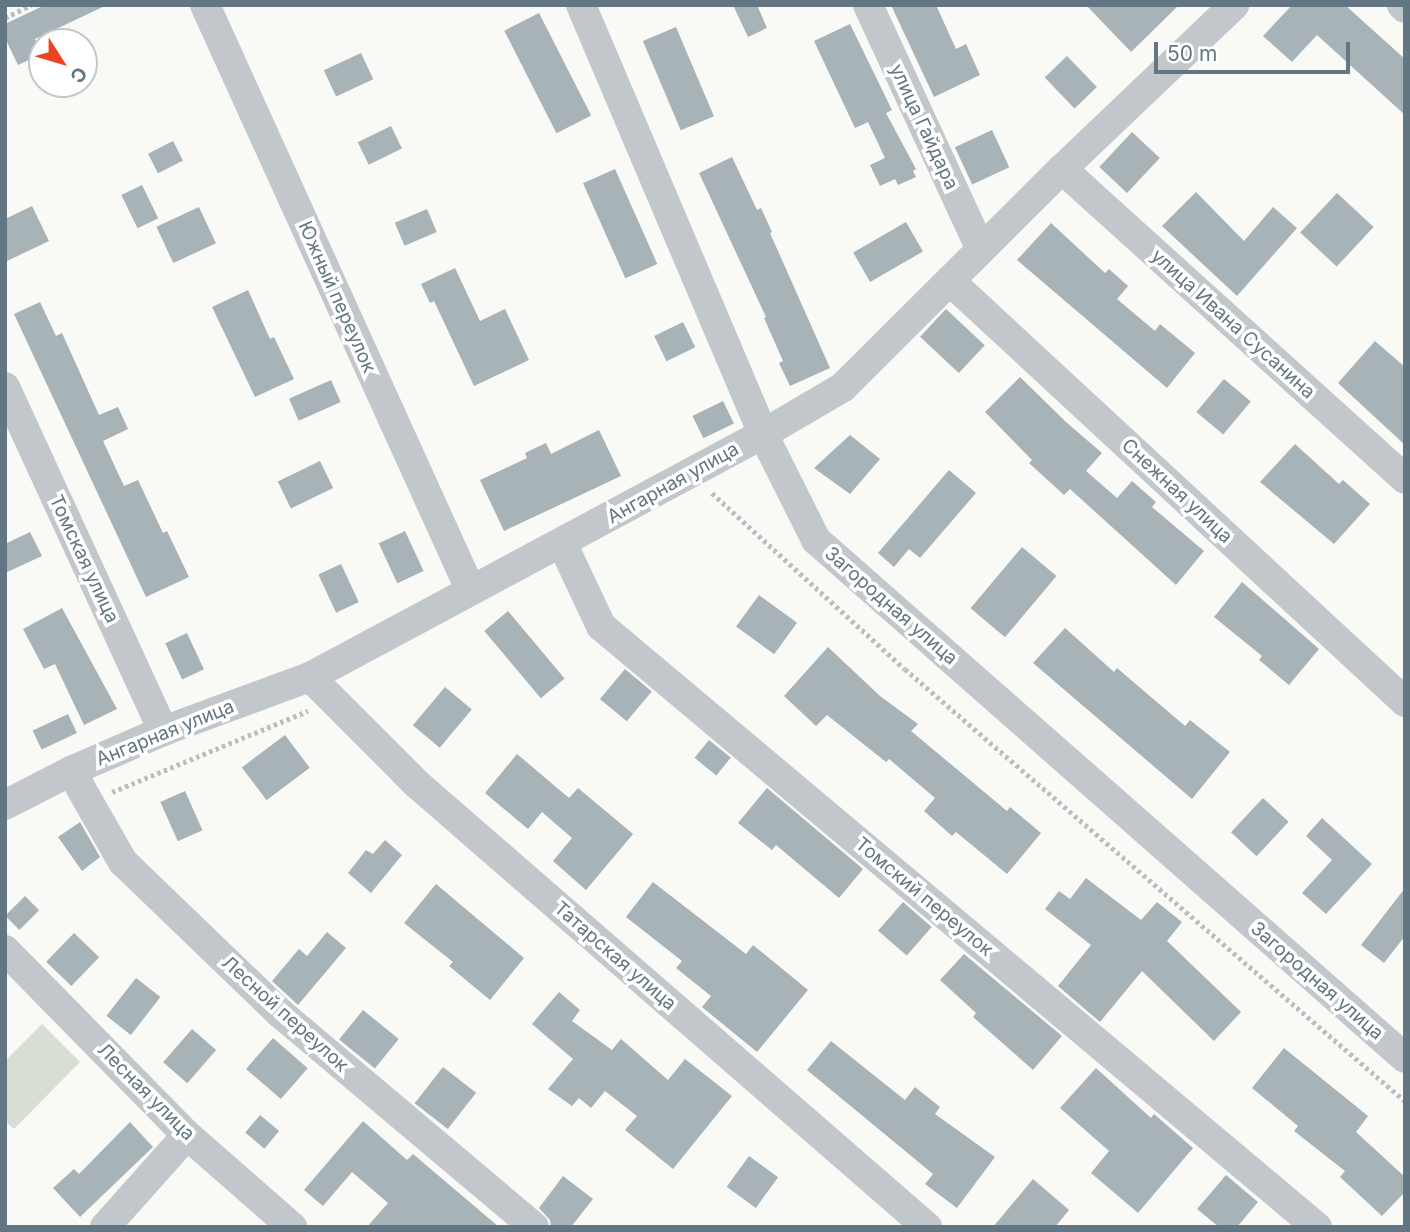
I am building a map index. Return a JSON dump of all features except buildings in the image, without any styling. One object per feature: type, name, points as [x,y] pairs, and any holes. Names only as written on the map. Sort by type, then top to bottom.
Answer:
[{"type":"street","name":"Южный переулок","points":[[205,5],[470,589]]},
{"type":"street","name":"улица Гайдара","points":[[868,5],[981,249]]},
{"type":"street","name":"Ангарная улица","points":[[5,805],[71,771],[163,731],[310,677],[763,434],[843,387],[1062,169],[1234,5]]},
{"type":"street","name":"Загородная улица","points":[[587,7],[763,434],[816,540],[1405,1058]]},
{"type":"street","name":"улица Ивана Сусанина","points":[[1062,169],[1405,479]]},
{"type":"street","name":"Снежная улица","points":[[950,281],[1405,702]]},
{"type":"street","name":"Томская улица","points":[[5,387],[163,731]]},
{"type":"street","name":"Томский переулок","points":[[562,543],[601,626],[1317,1227]]},
{"type":"street","name":"Татарская улица","points":[[310,677],[417,784],[927,1227]]},
{"type":"street","name":"Лесной переулок","points":[[71,771],[122,862],[280,1013],[534,1227]]},
{"type":"street","name":"Лесная улица","points":[[5,950],[187,1135],[292,1227]]},
{"type":"street","points":[[105,1227],[187,1135]]},
{"type":"path","points":[[5,18],[30,5]]},
{"type":"path","points":[[712,492],[905,669],[1405,1101]]},
{"type":"shaded area","points":[[42,1024],[80,1062],[14,1129],[5,1121],[5,1061]]}]
